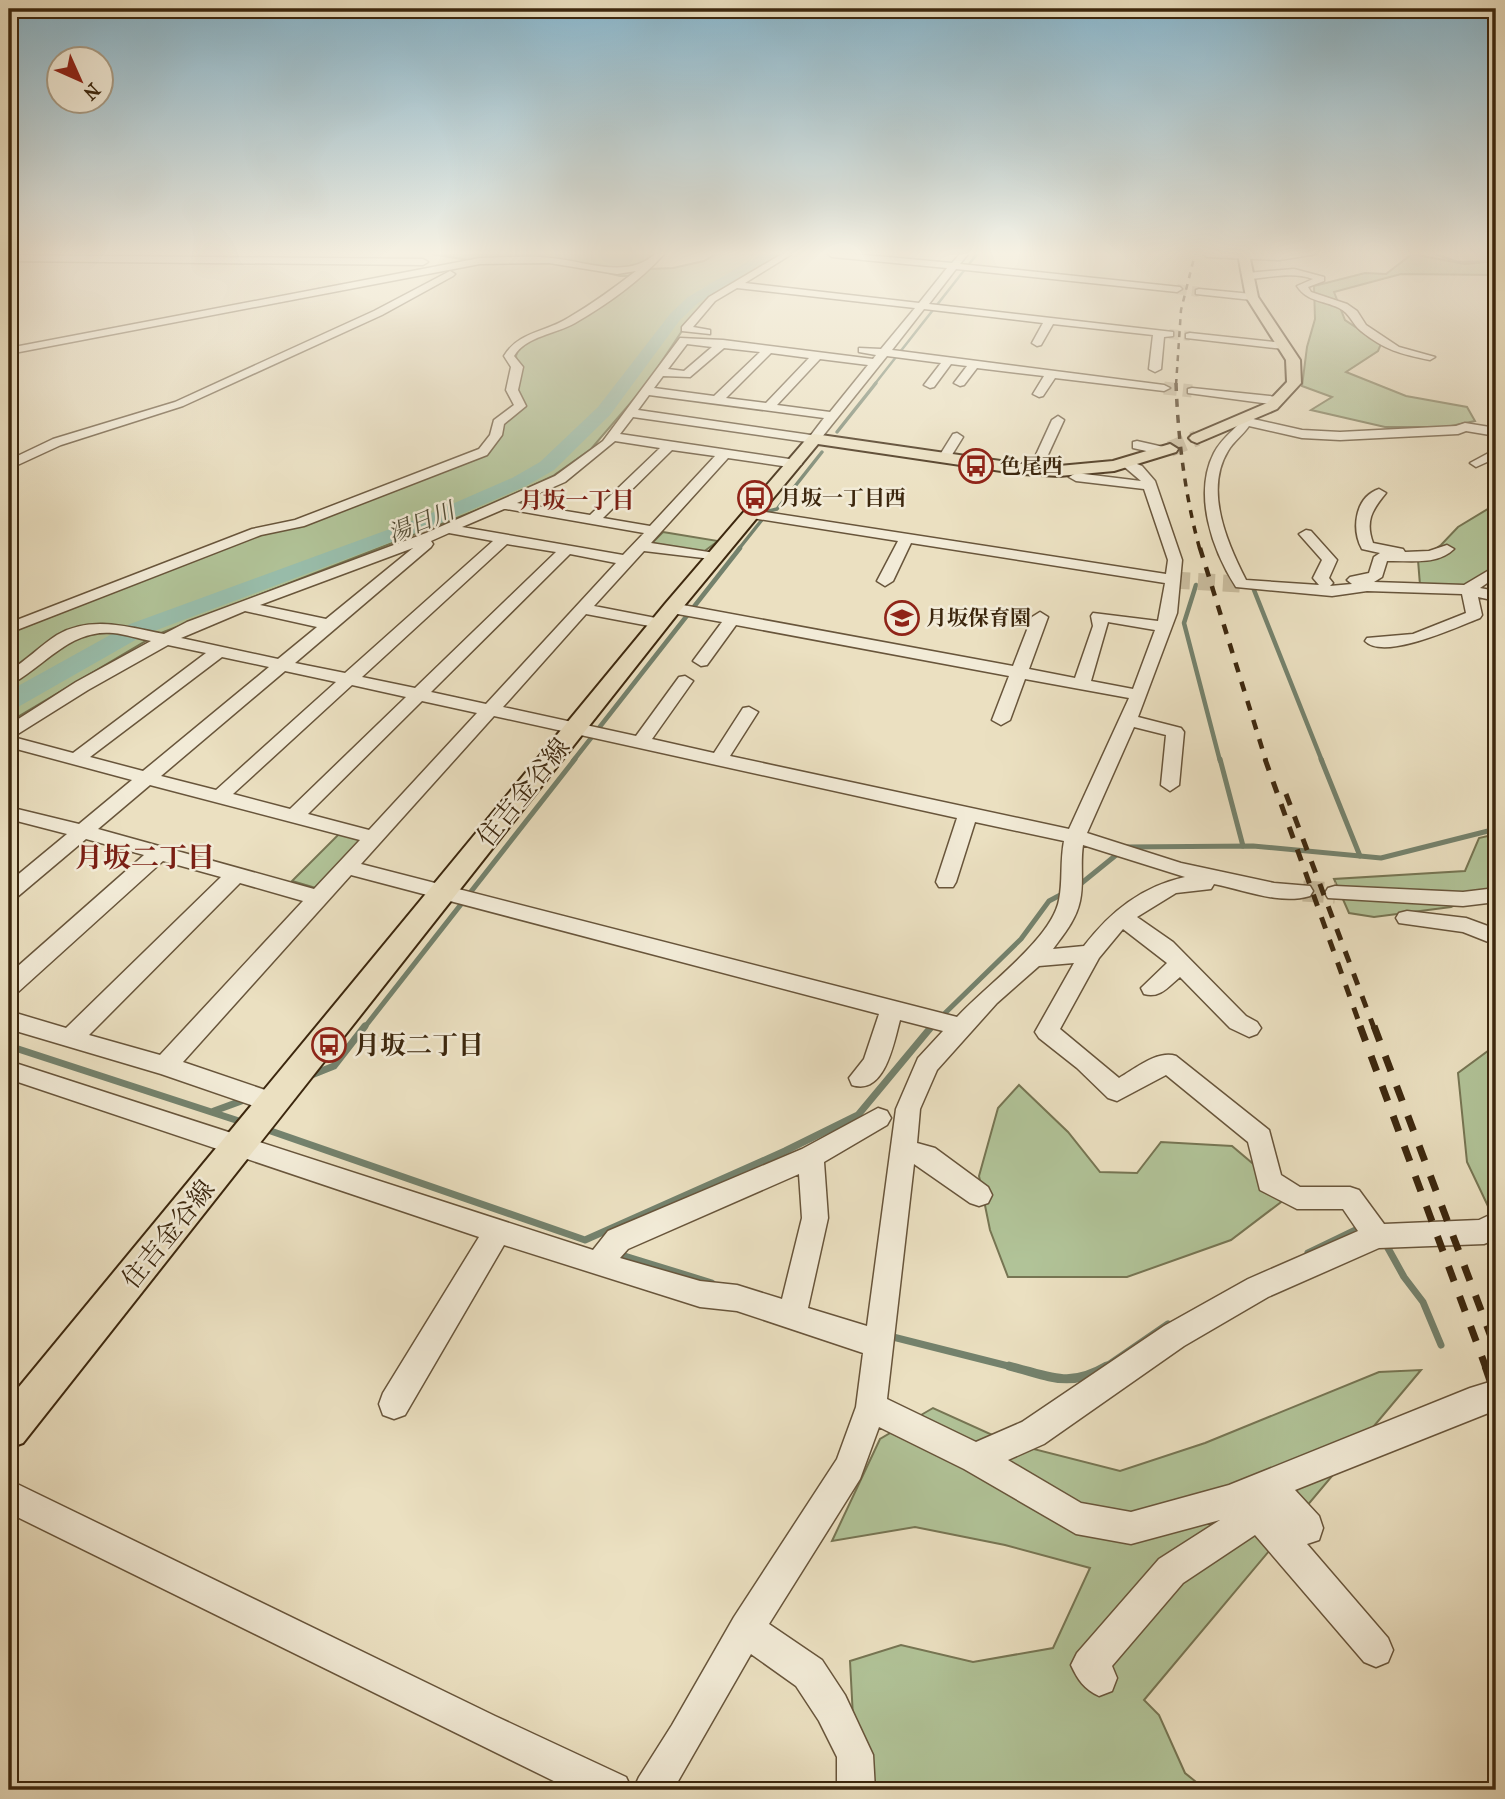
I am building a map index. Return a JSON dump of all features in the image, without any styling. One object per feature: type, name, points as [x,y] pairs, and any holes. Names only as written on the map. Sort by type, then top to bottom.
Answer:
[{"type":"main road","points":[[1197,438],[1243,421],[1278,401],[1294,383],[1293,360],[1279,338]]},
{"type":"main road","points":[[814,439],[1035,470],[1082,470],[1127,464],[1167,450]]},
{"type":"main road","name":"住吉金谷線","points":[[9,1429],[258,1114],[458,897],[679,614],[715,557],[761,516],[814,439]]},
{"type":"street","points":[[9,352],[82,338]]},
{"type":"street","points":[[9,465],[57,442],[179,404],[324,338]]},
{"type":"street","points":[[9,628],[257,532],[299,523],[483,452],[496,435],[498,423],[520,406],[512,390],[517,367],[509,355],[514,346],[527,338]]},
{"type":"street","points":[[760,338],[1164,388]]},
{"type":"street","points":[[631,413],[814,439],[878,363],[893,354],[905,338]]},
{"type":"street","points":[[1037,344],[1040,338]]},
{"type":"street","points":[[1155,369],[1163,338]]},
{"type":"street","points":[[1208,338],[1284,346]]},
{"type":"street","points":[[1378,338],[1396,350],[1430,358]]},
{"type":"street","points":[[9,733],[82,686],[165,639],[444,531],[560,479],[612,437],[684,340],[878,363]]},
{"type":"street","points":[[661,372],[686,375],[723,343]]},
{"type":"street","points":[[717,400],[769,349]]},
{"type":"street","points":[[769,407],[818,355]]},
{"type":"street","points":[[930,385],[948,361]]},
{"type":"street","points":[[960,383],[974,364]]},
{"type":"street","points":[[1039,394],[1051,373]]},
{"type":"street","points":[[648,391],[833,416]]},
{"type":"street","points":[[1192,391],[1278,401]]},
{"type":"street","points":[[1035,470],[1058,420]]},
{"type":"street","points":[[1447,549],[1435,557],[1381,557],[1375,578],[1319,587],[1241,584],[1232,567],[1212,503],[1213,470],[1222,449],[1243,421],[1302,434],[1340,436],[1465,427],[1496,432]]},
{"type":"street","points":[[612,437],[796,464]]},
{"type":"street","points":[[944,458],[957,437]]},
{"type":"street","points":[[1138,445],[1167,450]]},
{"type":"street","points":[[593,520],[669,446]]},
{"type":"street","points":[[1476,463],[1496,453]]},
{"type":"street","points":[[165,1066],[724,454]]},
{"type":"street","points":[[652,1790],[685,1738],[746,1629],[849,1468],[871,1407],[908,1109],[927,1065],[956,1025],[1033,959],[1062,922],[1070,891],[1070,864],[1075,837],[1139,695],[1169,613],[1175,560],[1150,486],[1144,475],[1127,464]]},
{"type":"street","points":[[1076,477],[1150,486]]},
{"type":"street","points":[[1379,493],[1364,508],[1361,532],[1367,546],[1424,558]]},
{"type":"street","points":[[506,505],[655,531]]},
{"type":"street","points":[[761,516],[1173,580]]},
{"type":"street","points":[[9,893],[444,531],[628,560]]},
{"type":"street","points":[[1306,534],[1330,560],[1319,587]]},
{"type":"street","points":[[218,797],[504,539]]},
{"type":"street","points":[[885,581],[906,540]]},
{"type":"street","points":[[642,546],[715,557]]},
{"type":"street","points":[[293,817],[566,550]]},
{"type":"street","points":[[1469,589],[1496,570]]},
{"type":"street","points":[[1319,587],[1332,592],[1367,586],[1469,589],[1496,596]]},
{"type":"street","points":[[1373,641],[1415,639],[1474,615],[1469,589]]},
{"type":"street","points":[[243,607],[330,625]]},
{"type":"street","points":[[582,609],[732,619],[926,655],[922,666],[1082,683],[1139,695]]},
{"type":"street","points":[[1082,683],[1101,626],[1099,616],[1164,627]]},
{"type":"street","points":[[1001,720],[1040,617]]},
{"type":"street","points":[[701,661],[732,619]]},
{"type":"street","points":[[9,678],[63,638],[90,627],[112,628],[1075,837],[1222,881],[1272,889]]},
{"type":"street","points":[[75,760],[218,652]]},
{"type":"street","points":[[640,743],[685,681]]},
{"type":"street","points":[[718,760],[749,712]]},
{"type":"street","points":[[1128,720],[1175,732],[1170,785]]},
{"type":"street","points":[[9,742],[373,838]]},
{"type":"street","points":[[9,813],[319,898]]},
{"type":"street","points":[[946,883],[968,814]]},
{"type":"street","points":[[9,987],[159,853]]},
{"type":"street","points":[[346,867],[956,1025]]},
{"type":"street","points":[[69,1039],[237,874]]},
{"type":"street","points":[[1303,891],[1244,889],[1194,883],[1174,885],[1122,917],[1105,932],[1090,953],[1047,1032],[1085,1061],[1117,1091],[1167,1063],[1260,1137],[1269,1182],[1297,1198],[1350,1198],[1380,1233]]},
{"type":"street","points":[[1335,893],[1463,899],[1496,895]]},
{"type":"street","points":[[1122,917],[1166,947],[1238,1022],[1249,1028]]},
{"type":"street","points":[[1407,918],[1466,925],[1496,937]]},
{"type":"street","points":[[1033,959],[1090,953]]},
{"type":"street","points":[[1152,988],[1182,963]]},
{"type":"street","points":[[861,1078],[875,1064],[892,1009]]},
{"type":"street","points":[[9,1020],[165,1066],[498,1230],[700,1294],[794,1308],[880,1335]]},
{"type":"street","points":[[9,1070],[258,1114]]},
{"type":"street","points":[[599,1263],[618,1240],[811,1157],[878,1118]]},
{"type":"street","points":[[903,1150],[926,1156],[979,1195]]},
{"type":"street","points":[[794,1308],[815,1218],[811,1157]]},
{"type":"street","points":[[975,1458],[1033,1433],[1174,1336],[1258,1288],[1380,1233],[1484,1232],[1496,1224]]},
{"type":"street","points":[[394,1404],[498,1230]]},
{"type":"street","points":[[871,1407],[975,1458],[1076,1518],[1131,1528],[1257,1498],[1483,1399]]},
{"type":"street","points":[[9,1496],[482,1729],[613,1790]]},
{"type":"street","points":[[1257,1498],[1307,1528]]},
{"type":"street","points":[[1257,1498],[1376,1650]]},
{"type":"street","points":[[1099,1678],[1088,1665],[1171,1571],[1257,1498]]},
{"type":"street","points":[[746,1629],[809,1673],[832,1708],[855,1755],[856,1790]]},
{"type":"green space","points":[[534,338],[677,338],[646,385],[591,449],[553,476],[490,505],[156,635],[9,722],[9,633],[259,535],[486,455],[501,425],[513,416],[520,379],[516,356],[520,346]]},
{"type":"green space","points":[[1310,338],[1372,338],[1381,344],[1378,351],[1346,372],[1406,396],[1467,407],[1475,421],[1446,427],[1385,427],[1311,410],[1332,397],[1302,386]]},
{"type":"green space","points":[[1496,504],[1496,567],[1466,586],[1420,585],[1418,560],[1441,545],[1458,527]]},
{"type":"green space","points":[[663,532],[718,541],[702,553],[652,543]]},
{"type":"green space","points":[[341,832],[367,839],[319,889],[292,881]]},
{"type":"green space","points":[[1496,834],[1496,885],[1451,907],[1374,917],[1349,913],[1334,879],[1465,871],[1479,838]]},
{"type":"green space","points":[[1496,1045],[1496,1223],[1467,1162],[1458,1073]]},
{"type":"green space","points":[[1019,1085],[1068,1132],[1100,1172],[1137,1173],[1161,1142],[1232,1146],[1258,1168],[1285,1199],[1231,1240],[1127,1277],[1008,1277],[990,1230],[979,1176],[998,1108]]},
{"type":"green space","points":[[1421,1370],[1144,1700],[1159,1715],[1185,1773],[1206,1790],[847,1790],[855,1755],[850,1661],[901,1645],[973,1662],[1053,1648],[1090,1568],[1005,1545],[915,1527],[832,1541],[880,1439],[933,1408],[1010,1443],[1120,1471],[1205,1443],[1379,1372]]},
{"type":"waterway","name":"湯日川","points":[[9,701],[138,629],[427,522],[519,482],[547,466],[604,411],[659,338]]},
{"type":"waterway","points":[[874,385],[911,338]]},
{"type":"waterway","points":[[837,432],[876,383]]},
{"type":"waterway","points":[[738,550],[769,511],[777,509],[822,452]]},
{"type":"waterway","points":[[573,761],[740,548]]},
{"type":"waterway","points":[[1196,585],[1184,623],[1220,761]]},
{"type":"waterway","points":[[1254,590],[1322,761]]},
{"type":"waterway","points":[[364,1028],[575,759]]},
{"type":"waterway","points":[[1220,759],[1243,846]]},
{"type":"waterway","points":[[1321,759],[1360,856]]},
{"type":"waterway","points":[[1078,886],[1126,847],[1253,846],[1381,858],[1496,829]]},
{"type":"waterway","points":[[940,1018],[1021,939],[1049,901],[1066,892]]},
{"type":"waterway","points":[[309,1076],[334,1066],[365,1026]]},
{"type":"waterway","points":[[265,1129],[585,1240],[785,1151],[858,1115],[932,1026]]},
{"type":"waterway","points":[[9,1046],[245,1123]]},
{"type":"waterway","points":[[214,1111],[244,1100]]},
{"type":"waterway","points":[[1308,1253],[1362,1227]]},
{"type":"waterway","points":[[1384,1241],[1404,1277],[1423,1302],[1441,1345]]},
{"type":"waterway","points":[[618,1254],[712,1283]]},
{"type":"waterway","points":[[1107,1366],[1168,1324]]},
{"type":"waterway","points":[[889,1336],[1016,1368]]},
{"type":"waterway","points":[[1009,1366],[1070,1379],[1107,1366]]},
{"type":"tunnel","points":[[1164,388],[1192,391]]},
{"type":"tunnel","points":[[1170,449],[1197,438]]},
{"type":"tunnel","points":[[1173,580],[1241,584]]},
{"type":"tunnel","points":[[1303,891],[1335,893]]},
{"type":"railway","points":[[1176,384],[1179,338]]},
{"type":"railway","points":[[1176,384],[1183,467],[1200,550]]},
{"type":"railway","points":[[1200,548],[1266,761]]},
{"type":"railway","points":[[1265,759],[1361,1028]]},
{"type":"railway","points":[[1286,794],[1374,1028]]},
{"type":"railway","points":[[1360,1026],[1486,1368]]},
{"type":"railway","points":[[1374,1026],[1496,1350]]},
{"type":"railway","points":[[1486,1366],[1496,1395]]},
{"type":"place","name":"色尾西","points":[[976,466]]},
{"type":"place","name":"月坂一丁目西","points":[[755,498]]},
{"type":"place","name":"月坂保育園","points":[[902,618]]},
{"type":"place","name":"月坂二丁目","points":[[329,1045]]},
{"type":"district","name":"月坂一丁目","points":[[577,500]]},
{"type":"district","name":"月坂二丁目","points":[[145,857]]}]
